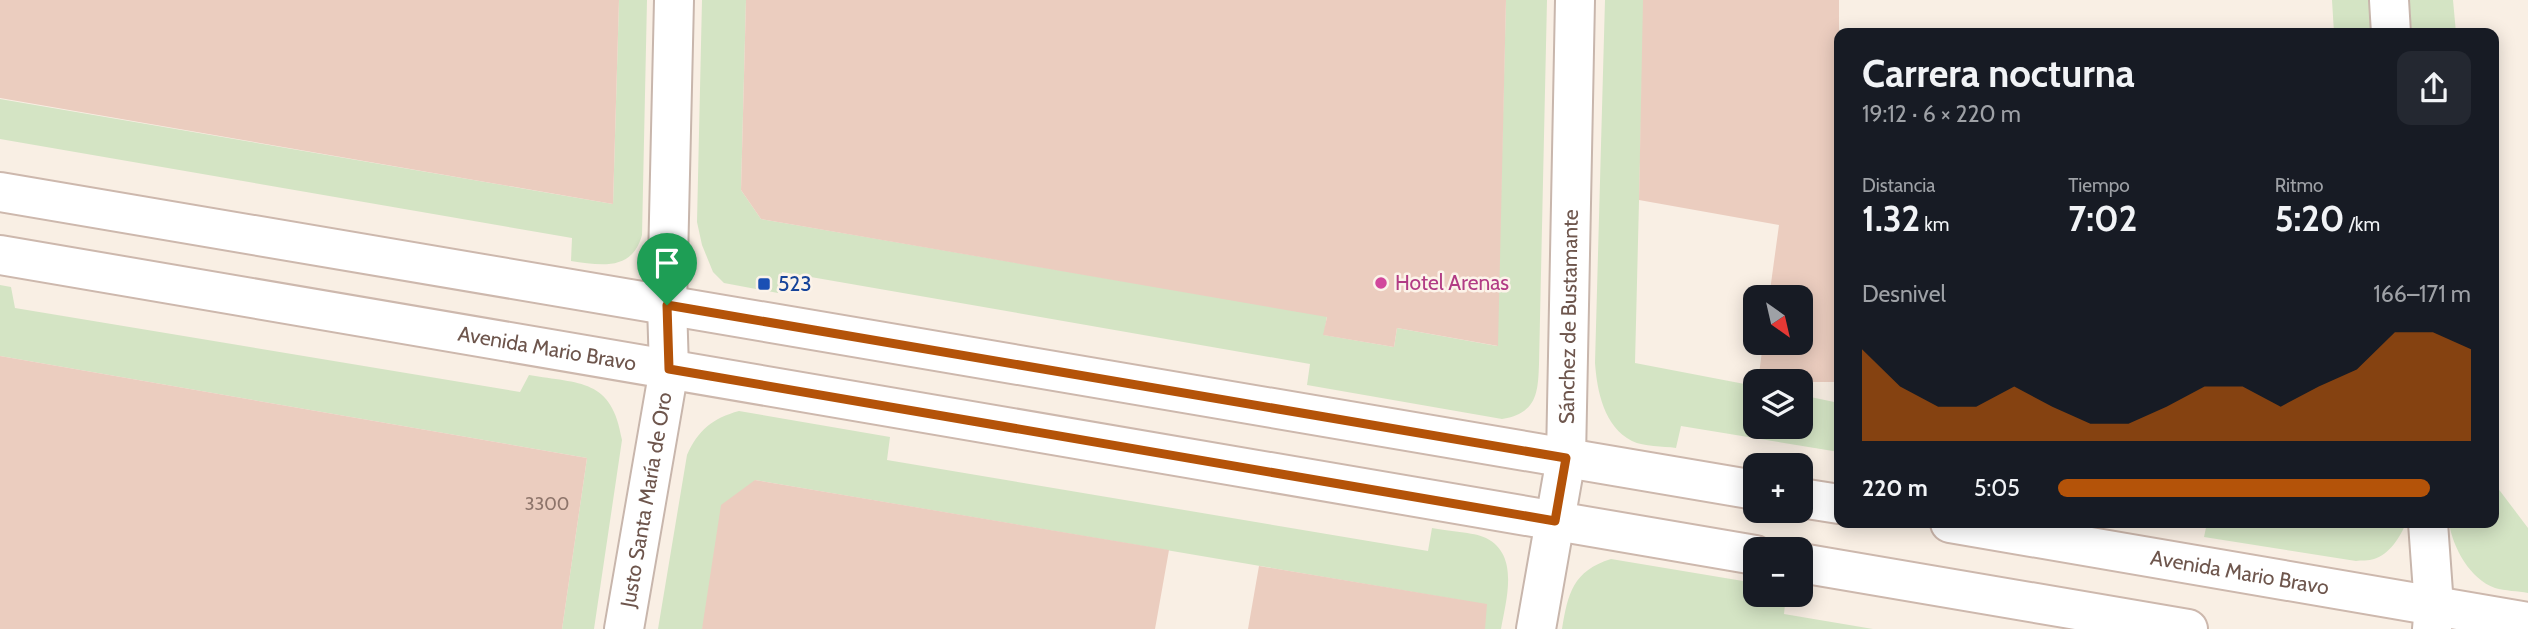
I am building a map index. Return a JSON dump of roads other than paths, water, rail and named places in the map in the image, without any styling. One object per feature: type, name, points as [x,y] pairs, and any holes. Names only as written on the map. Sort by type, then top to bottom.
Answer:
[{"type":"main road","name":"Justo Santa María de Oro","points":[[624,629],[669,369],[667,305],[674,0]]},
{"type":"main road","name":"Sánchez de Bustamante","points":[[1536,629],[1566,458],[1575,0]]},
{"type":"main road","points":[[2389,0],[2391,28]]},
{"type":"main road","points":[[0,191],[1743,488]]},
{"type":"main road","name":"Avenida Mario Bravo","points":[[0,255],[1743,553]]},
{"type":"main road","points":[[1813,500],[1834,503]]},
{"type":"main road","name":"Avenida Mario Bravo","points":[[1975,528],[2433,618],[2528,622]]},
{"type":"main road","points":[[2428,528],[2433,618]]},
{"type":"main road","points":[[1813,565],[2188,629]]},
{"type":"place","name":"Hotel Arenas","points":[[1381,283]]},
{"type":"place","name":"523","points":[[764,284]]}]
